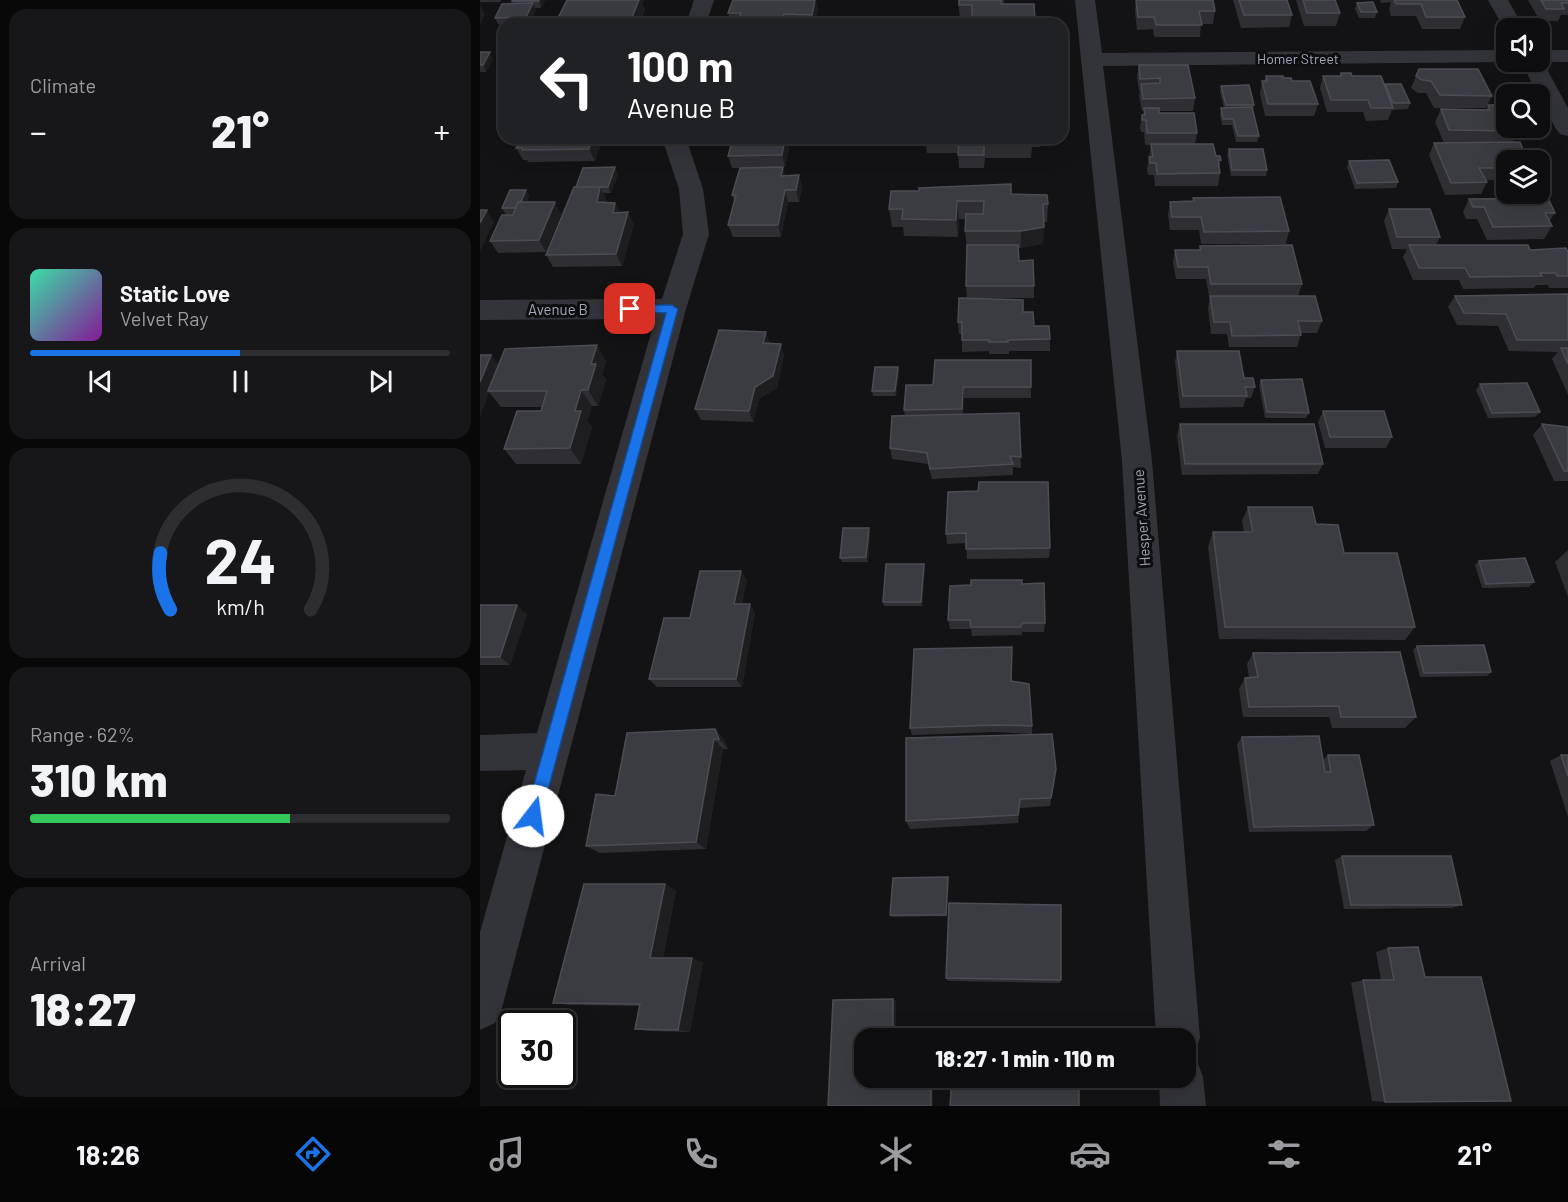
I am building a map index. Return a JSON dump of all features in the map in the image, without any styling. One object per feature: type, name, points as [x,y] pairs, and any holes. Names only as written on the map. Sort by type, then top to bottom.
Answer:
[{"type":"street","points":[[698,18],[704,0]]},
{"type":"street","name":"Hesper Avenue","points":[[1085,0],[1137,461],[1177,1028]]},
{"type":"street","points":[[1498,0],[1508,18]]},
{"type":"street","name":"Homer Street","points":[[1091,60],[1496,56]]},
{"type":"street","points":[[1550,56],[1568,56]]},
{"type":"street","points":[[1537,72],[1568,129]]},
{"type":"street","points":[[480,1008],[672,309],[696,234],[691,189],[676,144]]},
{"type":"street","name":"Avenue B","points":[[480,310],[672,309]]},
{"type":"street","points":[[480,753],[551,752]]},
{"type":"street","points":[[1182,1088],[1183,1106]]},
{"type":"building","points":[[539,0],[539,1],[512,1]]},
{"type":"building","points":[[567,0],[639,0],[632,17],[558,18]]},
{"type":"building","points":[[733,0],[815,0],[812,15],[784,14],[783,18],[739,18],[741,13],[728,13]]},
{"type":"building","points":[[959,0],[1001,0],[1001,4],[1034,4],[1035,18],[972,18],[972,5],[959,5]]},
{"type":"building","points":[[1136,0],[1213,0],[1215,11],[1199,11],[1202,25],[1156,25],[1154,17],[1138,17]]},
{"type":"building","points":[[1239,0],[1287,0],[1292,15],[1244,15]]},
{"type":"building","points":[[1303,0],[1335,0],[1340,13],[1307,13]]},
{"type":"building","points":[[1394,0],[1457,0],[1465,17],[1426,17],[1421,4],[1396,4]]},
{"type":"building","points":[[1541,0],[1568,0],[1568,3],[1561,3],[1564,9],[1546,9]]},
{"type":"building","points":[[1373,2],[1377,12],[1361,12],[1357,3]]},
{"type":"building","points":[[533,3],[526,17],[495,18],[502,4]]},
{"type":"building","points":[[480,52],[490,52],[483,65],[480,65]]},
{"type":"building","points":[[1139,65],[1188,65],[1195,98],[1143,99],[1141,84],[1160,83],[1160,78],[1140,79]]},
{"type":"building","points":[[1419,69],[1478,69],[1492,96],[1440,95],[1431,81],[1422,80],[1416,76]]},
{"type":"building","points":[[1341,73],[1351,73],[1352,76],[1381,76],[1393,108],[1371,108],[1368,100],[1331,100],[1323,76],[1341,76]]},
{"type":"building","points":[[1266,76],[1283,76],[1283,78],[1291,78],[1292,81],[1310,81],[1318,104],[1268,104],[1262,81],[1267,81]]},
{"type":"building","points":[[1385,84],[1401,84],[1410,103],[1393,103]]},
{"type":"building","points":[[1249,85],[1254,105],[1226,105],[1221,86]]},
{"type":"building","points":[[1488,105],[1496,105],[1496,131],[1449,130],[1441,109],[1490,110]]},
{"type":"building","points":[[1252,107],[1259,136],[1238,136],[1233,119],[1223,119],[1221,108]]},
{"type":"building","points":[[1144,108],[1159,108],[1159,113],[1194,113],[1197,133],[1147,133],[1146,120],[1142,120],[1142,115],[1145,115]]},
{"type":"building","points":[[1520,142],[1523,150],[1496,150],[1496,168],[1479,168],[1487,182],[1451,183],[1434,143]]},
{"type":"building","points":[[518,144],[591,144],[589,149],[522,150],[522,148],[516,148]]},
{"type":"building","points":[[731,144],[784,144],[782,155],[728,156]]},
{"type":"building","points":[[959,144],[1032,145],[984,145],[984,155],[958,155]]},
{"type":"building","points":[[1151,144],[1213,144],[1216,156],[1220,156],[1221,160],[1218,160],[1220,173],[1157,174],[1156,163],[1150,163],[1149,157],[1153,157]]},
{"type":"building","points":[[1229,149],[1263,149],[1267,170],[1232,170]]},
{"type":"building","points":[[1389,160],[1398,182],[1357,183],[1349,161]]},
{"type":"building","points":[[615,167],[608,187],[576,187],[583,168]]},
{"type":"building","points":[[783,167],[781,176],[799,175],[796,190],[785,190],[778,225],[728,225],[736,195],[732,195],[740,168]]},
{"type":"building","points":[[1011,184],[1011,194],[1047,195],[1048,204],[1043,204],[1044,227],[1021,231],[965,231],[966,214],[983,214],[984,201],[957,201],[956,220],[902,219],[903,209],[889,209],[891,191]]},
{"type":"building","points":[[574,187],[600,187],[597,202],[615,203],[613,213],[628,212],[616,254],[546,255]]},
{"type":"building","points":[[510,190],[526,190],[521,202],[518,202],[515,208],[502,208]]},
{"type":"building","points":[[1280,197],[1289,231],[1204,232],[1201,217],[1172,217],[1170,202],[1194,201],[1193,198]]},
{"type":"building","points":[[1469,199],[1496,199],[1496,204],[1550,202],[1555,213],[1545,213],[1552,226],[1493,227],[1484,207],[1473,207]]},
{"type":"building","points":[[518,202],[555,202],[539,240],[490,241],[502,215],[513,215]]},
{"type":"building","points":[[1389,209],[1430,209],[1440,237],[1397,237]]},
{"type":"building","points":[[480,210],[487,210],[480,223]]},
{"type":"building","points":[[967,245],[1018,245],[1019,261],[1033,260],[1034,286],[966,286]]},
{"type":"building","points":[[1292,245],[1302,284],[1211,284],[1208,267],[1178,267],[1175,250],[1201,250],[1200,246]]},
{"type":"building","points":[[1409,245],[1528,245],[1530,250],[1566,248],[1568,276],[1540,273],[1542,276],[1470,277],[1465,268],[1419,268]]},
{"type":"building","points":[[1568,294],[1568,340],[1517,340],[1506,314],[1464,313],[1455,296]]},
{"type":"building","points":[[1210,296],[1315,296],[1322,321],[1298,321],[1301,335],[1232,336],[1230,322],[1214,322]]},
{"type":"building","points":[[959,298],[1023,300],[1023,312],[1033,312],[1034,326],[1049,326],[1050,339],[1008,340],[1008,342],[962,340],[962,322],[958,322]]},
{"type":"building","points":[[719,330],[766,332],[763,343],[781,344],[773,376],[755,387],[749,411],[695,409]]},
{"type":"building","points":[[597,345],[591,364],[596,364],[588,390],[581,390],[575,411],[581,411],[570,448],[504,449],[517,411],[541,411],[547,391],[488,391],[505,349]]},
{"type":"building","points":[[1561,348],[1568,348],[1568,364]]},
{"type":"building","points":[[1177,351],[1239,351],[1244,378],[1253,378],[1255,387],[1245,387],[1247,396],[1183,396]]},
{"type":"building","points":[[480,355],[491,355],[480,382]]},
{"type":"building","points":[[935,360],[1031,360],[1031,387],[963,387],[962,409],[904,410],[906,385],[933,385]]},
{"type":"building","points":[[875,367],[898,367],[895,391],[872,391]]},
{"type":"building","points":[[1302,379],[1309,413],[1267,412],[1261,380]]},
{"type":"building","points":[[1527,383],[1540,412],[1492,413],[1480,384]]},
{"type":"building","points":[[1323,411],[1384,411],[1392,437],[1330,437]]},
{"type":"building","points":[[1019,413],[1021,457],[1010,456],[1013,464],[930,469],[927,453],[890,448],[892,416]]},
{"type":"building","points":[[1180,424],[1314,424],[1323,464],[1185,464]]},
{"type":"building","points":[[1542,424],[1568,427],[1568,471],[1564,471]]},
{"type":"building","points":[[979,482],[1048,482],[1050,548],[966,549],[966,533],[946,534],[948,492],[978,491]]},
{"type":"building","points":[[1248,507],[1312,507],[1316,524],[1338,525],[1344,553],[1397,553],[1415,627],[1225,627],[1213,532],[1253,532]]},
{"type":"building","points":[[843,528],[869,528],[866,557],[840,558]]},
{"type":"building","points":[[1525,558],[1534,582],[1486,584],[1479,561]]},
{"type":"building","points":[[886,564],[924,564],[921,602],[883,602]]},
{"type":"building","points":[[700,571],[741,571],[734,604],[750,604],[736,679],[649,679],[664,618],[690,618]]},
{"type":"building","points":[[971,580],[1022,580],[1022,584],[1044,583],[1045,623],[1022,623],[1021,627],[971,627],[970,620],[948,620],[950,586],[971,585]]},
{"type":"building","points":[[480,605],[517,605],[500,657],[480,657]]},
{"type":"building","points":[[1484,645],[1491,672],[1424,673],[1417,646]]},
{"type":"building","points":[[1012,647],[1011,681],[1029,684],[1032,726],[910,728],[914,649]]},
{"type":"building","points":[[1400,652],[1416,717],[1341,717],[1339,706],[1249,707],[1245,678],[1258,677],[1253,653]]},
{"type":"building","points":[[715,729],[719,739],[714,739],[696,842],[586,846],[596,794],[615,796],[627,733]]},
{"type":"building","points":[[1052,734],[1056,769],[1051,798],[1020,799],[1018,815],[906,821],[906,738]]},
{"type":"building","points":[[1319,736],[1325,772],[1331,772],[1328,755],[1359,755],[1374,825],[1254,827],[1242,737]]},
{"type":"building","points":[[1561,755],[1568,755],[1568,776]]},
{"type":"building","points":[[1342,856],[1451,856],[1462,905],[1351,905]]},
{"type":"building","points":[[948,877],[946,915],[890,915],[893,878]]},
{"type":"building","points":[[584,884],[665,884],[650,958],[692,958],[678,1030],[635,1029],[640,1004],[553,1003]]},
{"type":"building","points":[[949,903],[1061,905],[1061,980],[946,978]]},
{"type":"building","points":[[1418,947],[1425,977],[1481,977],[1511,1101],[1385,1102],[1363,980],[1394,980],[1388,948]]},
{"type":"building","points":[[893,999],[893,1028],[854,1028],[854,1088],[931,1088],[931,1106],[828,1106],[833,1000]]},
{"type":"building","points":[[951,1088],[1079,1088],[1079,1106],[950,1106]]},
{"type":"route","points":[[533,816],[672,309],[630,309]]}]
